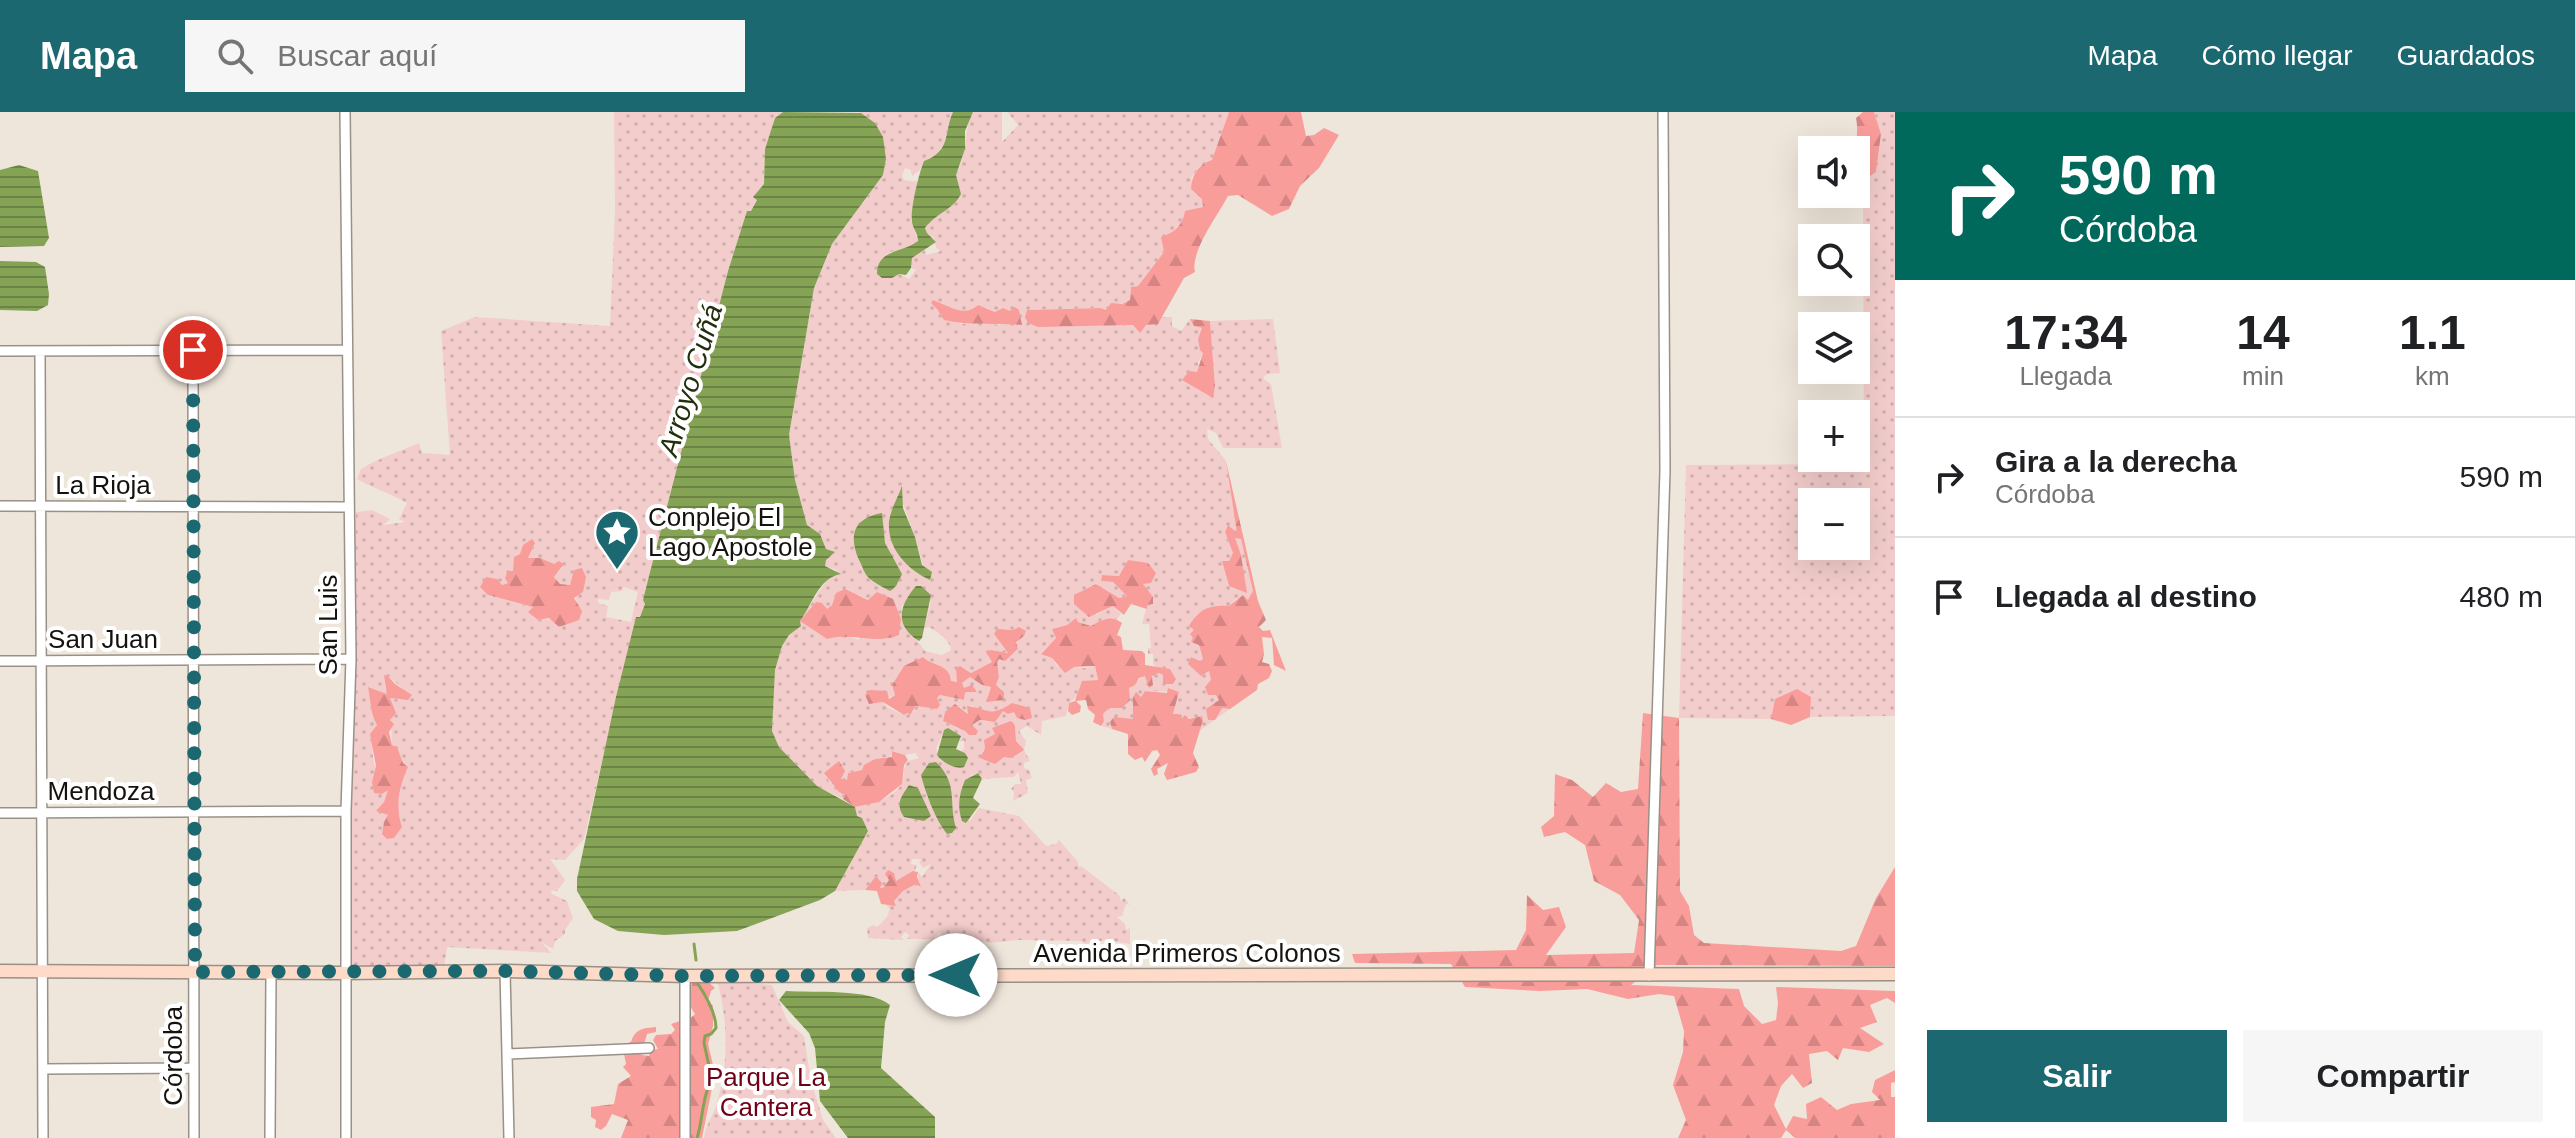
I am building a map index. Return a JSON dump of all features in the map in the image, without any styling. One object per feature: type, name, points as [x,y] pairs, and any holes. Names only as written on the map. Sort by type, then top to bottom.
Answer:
[{"type":"street","name":"San Luis","points":[[345,112],[351,659],[346,811],[346,1138]]},
{"type":"street","points":[[1649,976],[1665,471],[1663,112]]},
{"type":"street","name":"Córdoba","points":[[193,350],[196,813],[194,1138]]},
{"type":"street","points":[[0,351],[346,350]]},
{"type":"street","points":[[40,353],[43,1138]]},
{"type":"street","name":"La Rioja","points":[[0,506],[349,507]]},
{"type":"street","name":"San Juan","points":[[0,661],[351,659]]},
{"type":"street","name":"Mendoza","points":[[0,813],[346,811]]},
{"type":"street","name":"Avenida Primeros Colonos","points":[[0,971],[505,971],[685,976],[1895,974]]},
{"type":"street","points":[[505,971],[509,1138]]},
{"type":"street","points":[[270,1138],[271,973]]},
{"type":"street","points":[[685,976],[685,1138]]},
{"type":"street","points":[[507,1054],[649,1048]]},
{"type":"street","points":[[43,1069],[194,1068]]},
{"type":"green space","points":[[614,112],[783,112],[775,118],[765,149],[764,185],[753,197],[757,199],[751,211],[747,212],[728,271],[643,600],[645,604],[640,617],[636,617],[584,839],[565,860],[550,859],[565,880],[557,891],[551,890],[552,894],[567,901],[573,918],[565,934],[555,941],[553,949],[541,942],[551,953],[447,947],[444,967],[357,967],[349,962],[356,512],[372,510],[390,519],[383,525],[405,522],[399,519],[407,503],[357,479],[361,469],[419,443],[422,453],[450,455],[441,331],[475,317],[610,326],[615,210]],"holes":[[[535,543],[528,558],[540,558],[546,563],[563,567],[554,577],[560,584],[570,585],[573,580],[579,620],[538,620],[529,612],[533,607],[488,595],[508,583]],[[624,587],[638,592],[631,622],[606,617],[608,606],[598,603],[598,599],[609,600],[611,592],[622,591]],[[388,676],[404,690],[400,700],[390,697],[392,745],[403,764],[397,815],[377,811],[389,788],[373,759],[377,725],[369,687],[388,695]]]},
{"type":"green space","points":[[859,112],[953,112],[939,152],[924,161],[920,170],[912,176],[911,170],[905,168],[902,176],[904,180],[918,182],[911,220],[918,241],[908,249],[890,252],[892,278],[899,274],[909,279],[916,270],[911,268],[912,258],[925,250],[926,255],[941,251],[925,228],[957,174],[973,112],[1002,112],[1002,142],[1018,125],[1007,112],[1229,112],[1212,161],[1199,167],[1191,178],[1203,207],[1195,209],[1162,242],[1164,252],[1138,286],[1131,287],[1130,300],[1106,310],[1028,310],[1072,326],[1146,325],[1160,317],[1172,317],[1172,326],[1181,331],[1190,319],[1194,326],[1202,328],[1203,353],[1198,363],[1215,386],[1210,321],[1273,319],[1280,373],[1267,374],[1263,378],[1271,384],[1282,448],[1223,448],[1216,433],[1207,429],[1208,439],[1226,461],[1238,535],[1228,526],[1225,532],[1233,553],[1229,561],[1222,561],[1229,586],[1243,569],[1235,538],[1241,539],[1253,591],[1248,601],[1236,599],[1229,606],[1210,607],[1194,618],[1194,630],[1203,659],[1195,669],[1201,675],[1209,671],[1218,703],[1230,709],[1198,732],[1202,717],[1182,719],[1173,715],[1179,692],[1145,691],[1141,697],[1136,693],[1133,697],[1133,719],[1110,722],[1112,729],[1101,726],[1103,714],[1109,708],[1117,707],[1129,688],[1145,675],[1153,685],[1152,676],[1159,673],[1176,679],[1170,669],[1157,668],[1153,664],[1153,654],[1148,654],[1148,648],[1151,648],[1149,624],[1142,624],[1147,605],[1153,604],[1146,588],[1123,570],[1119,576],[1102,575],[1101,581],[1113,582],[1127,596],[1119,598],[1096,584],[1096,615],[1113,606],[1121,614],[1117,619],[1104,619],[1091,626],[1077,619],[1057,627],[1056,638],[1041,653],[1052,658],[1057,666],[1095,666],[1098,680],[1069,703],[1066,716],[1042,721],[1041,735],[1027,726],[1019,731],[1026,741],[1024,750],[1030,761],[1024,763],[1032,778],[1026,780],[1028,793],[1013,801],[1014,792],[1011,789],[1015,784],[1021,784],[1018,772],[1014,777],[982,779],[977,773],[971,775],[969,822],[979,808],[1019,816],[1046,846],[1059,840],[1078,862],[1079,868],[1081,866],[1119,895],[1121,901],[1124,898],[1130,905],[1126,904],[1122,916],[1117,917],[1125,924],[1126,930],[1130,928],[1130,944],[1106,940],[1085,944],[1081,941],[1019,940],[977,944],[970,939],[963,943],[946,942],[940,932],[934,937],[936,943],[941,941],[944,944],[938,951],[940,956],[928,956],[934,950],[930,939],[907,939],[909,935],[905,932],[901,937],[904,940],[868,938],[867,928],[877,927],[887,917],[890,909],[886,905],[896,905],[894,901],[903,891],[918,883],[918,872],[922,877],[931,864],[923,868],[919,862],[922,859],[912,859],[911,864],[917,865],[914,873],[900,881],[889,879],[883,888],[879,888],[882,883],[876,876],[865,890],[835,891],[868,831],[862,818],[857,816],[855,807],[874,803],[892,794],[901,785],[908,761],[919,758],[916,753],[905,755],[893,751],[893,756],[875,759],[862,770],[848,773],[847,780],[841,780],[842,775],[831,770],[825,773],[829,781],[845,795],[843,799],[817,786],[779,747],[772,731],[775,670],[782,646],[789,635],[801,626],[800,621],[817,594],[837,570],[825,566],[826,549],[820,534],[807,525],[795,480],[789,435],[814,288],[832,244],[883,175],[886,159],[875,123]],"holes":[[[941,303],[965,312],[987,308],[995,312],[1010,311],[1000,325],[978,322],[961,324]],[[902,501],[927,579],[915,570],[889,519],[896,505]],[[836,593],[859,595],[869,600],[859,640],[843,635],[827,639],[801,621],[816,603],[827,610]],[[931,601],[924,629],[929,627],[940,634],[951,650],[942,655],[925,651],[905,625],[902,605]],[[1006,629],[1013,630],[1018,639],[1018,650],[1005,660],[996,662],[999,677],[996,686],[1002,689],[987,697],[991,687],[970,677],[962,683],[965,692],[963,700],[941,695],[937,698],[937,709],[916,706],[913,712],[904,715],[883,702],[869,704],[895,695],[892,685],[904,666],[943,670],[951,681],[958,682],[966,669],[971,673],[992,662],[987,653],[991,650],[1008,653],[994,634]],[[972,706],[986,713],[994,711],[988,722],[980,720],[971,726],[978,731],[957,728],[943,721],[945,712],[960,707],[969,714],[967,707]],[[1015,726],[1019,746],[1004,757],[982,752],[995,734]],[[944,730],[961,736],[960,742],[964,740],[961,751],[965,753],[960,768],[941,760],[936,749]]]},
{"type":"green space","points":[[1229,112],[1301,112],[1306,136],[1324,128],[1339,135],[1319,168],[1300,186],[1289,209],[1272,216],[1238,195],[1228,196],[1201,244],[1195,272],[1184,278],[1158,324],[1146,325],[1140,333],[1133,325],[1038,327],[1028,323],[1025,317],[1027,310],[1106,310],[1111,303],[1122,304],[1130,300],[1131,287],[1138,286],[1164,252],[1161,237],[1177,228],[1185,211],[1203,207],[1202,199],[1191,189],[1193,179],[1199,167],[1212,160]]},
{"type":"green space","points":[[1863,112],[1874,112],[1881,134],[1876,172],[1870,176],[1870,136],[1857,136],[1856,118]]},
{"type":"green space","points":[[1874,112],[1895,112],[1895,716],[1810,717],[1811,697],[1775,699],[1771,719],[1679,718],[1686,465],[1798,464],[1798,472],[1870,472],[1870,400],[1864,400],[1864,384],[1870,384],[1870,312],[1863,312],[1863,296],[1870,296],[1870,224],[1863,224],[1863,208],[1870,208],[1870,176],[1876,172],[1881,134]]},
{"type":"green space","points":[[933,300],[962,311],[978,305],[995,312],[1003,308],[1010,311],[1015,307],[1019,310],[1022,325],[944,320],[931,303]]},
{"type":"green space","points":[[1190,319],[1210,321],[1215,386],[1213,398],[1182,380],[1189,371],[1197,372],[1203,353],[1198,339],[1202,328],[1194,326]]},
{"type":"green space","points":[[1226,461],[1258,601],[1266,620],[1259,627],[1263,631],[1270,630],[1286,671],[1274,665],[1272,638],[1262,637],[1262,662],[1269,664],[1272,671],[1269,678],[1230,709],[1222,708],[1215,720],[1208,720],[1206,709],[1219,700],[1216,695],[1208,695],[1205,687],[1211,680],[1209,671],[1201,676],[1188,664],[1191,657],[1200,661],[1203,659],[1199,645],[1191,642],[1193,638],[1190,634],[1194,630],[1189,626],[1206,609],[1229,606],[1243,595],[1248,600],[1253,591],[1241,539],[1235,538],[1247,593],[1229,586],[1222,561],[1229,561],[1233,553],[1225,532],[1228,525],[1237,533]]},
{"type":"green space","points":[[532,539],[535,543],[528,558],[564,564],[554,577],[560,584],[570,585],[574,570],[582,568],[586,577],[583,592],[574,598],[582,611],[579,620],[559,627],[549,618],[538,620],[528,612],[533,607],[488,595],[480,587],[486,577],[497,579],[502,585],[508,583],[505,578],[508,571],[513,571],[514,557]]},
{"type":"green space","points":[[1128,560],[1148,563],[1156,573],[1151,583],[1143,584],[1153,597],[1153,604],[1147,605],[1147,609],[1131,604],[1124,615],[1113,606],[1089,617],[1074,604],[1074,595],[1096,584],[1119,598],[1127,596],[1113,582],[1101,581],[1102,575],[1119,576]]},
{"type":"green space","points":[[845,589],[868,600],[877,592],[893,599],[901,619],[899,635],[881,639],[827,639],[800,621],[816,602],[827,609],[836,593]]},
{"type":"green space","points":[[1076,618],[1078,622],[1091,626],[1110,618],[1118,620],[1122,623],[1117,635],[1121,637],[1123,650],[1142,651],[1145,665],[1170,669],[1176,679],[1173,684],[1163,684],[1163,675],[1159,673],[1152,676],[1153,685],[1149,688],[1145,676],[1139,678],[1129,688],[1130,700],[1122,708],[1109,708],[1103,714],[1101,726],[1093,722],[1095,715],[1088,709],[1086,700],[1076,701],[1081,706],[1080,712],[1072,715],[1068,711],[1069,703],[1075,701],[1082,681],[1098,680],[1095,666],[1074,667],[1065,673],[1052,658],[1041,654],[1056,638],[1052,629],[1067,625]]},
{"type":"green space","points":[[1019,627],[1026,631],[1016,642],[1018,649],[1005,661],[999,659],[997,662],[999,677],[996,685],[1004,692],[1004,700],[986,702],[991,687],[970,677],[962,683],[964,688],[972,685],[977,692],[965,692],[964,700],[940,695],[937,709],[916,706],[910,715],[904,715],[883,702],[869,704],[865,695],[870,690],[887,691],[889,699],[895,695],[892,685],[904,666],[923,657],[944,668],[951,681],[957,682],[956,668],[960,666],[971,673],[992,662],[986,652],[1008,653],[994,634],[997,629],[1013,630]]},
{"type":"green space","points":[[384,675],[412,695],[408,700],[390,698],[396,713],[390,720],[394,724],[389,732],[392,745],[397,747],[403,763],[408,767],[399,797],[402,827],[394,838],[387,839],[382,834],[388,815],[376,811],[384,802],[388,790],[382,794],[374,793],[372,782],[376,766],[370,734],[377,725],[368,687],[387,694]]},
{"type":"green space","points":[[1168,688],[1179,692],[1173,714],[1182,718],[1185,715],[1189,719],[1202,716],[1203,720],[1193,753],[1199,767],[1196,772],[1167,780],[1164,774],[1168,763],[1157,769],[1158,774],[1154,776],[1151,769],[1160,755],[1157,750],[1152,751],[1145,762],[1142,757],[1135,760],[1128,754],[1128,734],[1112,729],[1110,722],[1114,717],[1133,719],[1133,697],[1136,692],[1141,697],[1145,691],[1167,693]]},
{"type":"green space","points":[[1797,689],[1811,697],[1810,717],[1791,725],[1771,719],[1775,699]]},
{"type":"green space","points":[[1012,703],[1030,708],[1032,718],[1025,720],[1017,718],[1014,712],[1008,714],[1003,711],[995,722],[980,720],[972,725],[978,731],[976,735],[969,735],[943,721],[945,712],[955,704],[968,714],[967,706],[994,711]]},
{"type":"green space","points":[[1643,713],[1679,718],[1680,891],[1689,906],[1694,935],[1704,943],[1841,951],[1856,946],[1876,898],[1895,867],[1895,966],[1657,965],[1631,985],[1739,989],[1744,1006],[1762,1024],[1776,1020],[1776,987],[1895,991],[1895,1003],[1887,998],[1870,1005],[1877,1022],[1860,1028],[1884,1044],[1869,1052],[1843,1048],[1838,1060],[1827,1051],[1809,1054],[1812,1083],[1803,1088],[1792,1074],[1781,1086],[1774,1105],[1786,1129],[1793,1116],[1807,1119],[1806,1104],[1821,1097],[1837,1110],[1851,1104],[1880,1100],[1872,1092],[1875,1080],[1895,1070],[1891,1097],[1895,1097],[1895,1138],[1795,1138],[1786,1130],[1781,1138],[1678,1138],[1686,1120],[1673,1085],[1683,1052],[1684,1031],[1674,996],[1659,994],[1628,999],[1587,989],[1540,991],[1465,987],[1451,964],[1355,963],[1352,954],[1516,950],[1526,930],[1527,895],[1543,910],[1559,907],[1566,927],[1546,955],[1634,953],[1639,920],[1620,895],[1594,881],[1585,845],[1565,832],[1544,837],[1541,827],[1554,816],[1555,774],[1572,780],[1593,797],[1606,783],[1621,792],[1638,789]]},
{"type":"green space","points":[[1011,721],[1015,726],[1016,741],[1024,750],[995,764],[980,758],[985,748],[984,740],[995,734],[992,728]]},
{"type":"green space","points":[[892,751],[905,755],[908,760],[904,765],[902,784],[879,802],[855,807],[843,799],[845,795],[824,773],[839,761],[845,771],[841,779],[847,780],[848,773],[862,770],[864,765],[875,759],[892,757]]},
{"type":"green space","points":[[888,870],[894,873],[896,881],[913,871],[918,872],[921,887],[916,884],[903,891],[894,901],[896,906],[881,904],[877,891],[865,890],[876,876],[882,883],[880,888],[883,888],[889,880],[885,874]]},
{"type":"green space","points":[[695,976],[715,988],[708,1001],[713,1006],[713,1026],[708,1044],[715,1073],[702,1138],[621,1138],[628,1120],[612,1114],[601,1130],[595,1127],[591,1107],[614,1104],[618,1084],[631,1076],[623,1067],[626,1064],[624,1054],[616,1048],[631,1042],[640,1030],[656,1027],[656,1032],[647,1034],[643,1048],[638,1050],[642,1055],[649,1056],[651,1050],[658,1049],[653,1040],[656,1035],[671,1034],[675,1030],[671,1024],[680,1021],[683,1025],[695,1014],[689,995]]},
{"type":"green space","name":"Parque La Cantera","points":[[717,980],[772,985],[788,1022],[804,1036],[811,1081],[823,1120],[836,1138],[704,1138],[717,1103],[725,1057],[725,1026]]},
{"type":"shaded area","points":[[783,112],[861,113],[875,123],[883,137],[886,159],[883,175],[832,244],[814,288],[789,435],[795,480],[807,525],[820,534],[826,549],[835,552],[826,560],[825,566],[841,574],[833,576],[821,586],[800,621],[801,626],[789,635],[782,646],[775,670],[772,731],[779,747],[817,786],[855,807],[857,816],[862,818],[868,831],[835,891],[820,900],[737,931],[664,935],[618,931],[594,919],[577,891],[577,879],[616,697],[636,617],[640,617],[645,604],[643,600],[728,271],[747,211],[751,211],[757,200],[753,197],[764,184],[765,149],[775,118]]},
{"type":"shaded area","points":[[953,112],[973,112],[965,131],[965,149],[956,175],[961,194],[954,204],[925,228],[936,242],[912,258],[906,275],[882,278],[877,274],[881,260],[918,241],[912,216],[920,174],[924,161],[933,157],[943,146]]},
{"type":"shaded area","points":[[19,165],[38,171],[49,238],[44,246],[0,247],[0,170]]},
{"type":"shaded area","points":[[0,261],[36,262],[45,267],[48,305],[37,311],[0,310]]},
{"type":"shaded area","points":[[902,486],[903,508],[922,565],[932,572],[930,580],[914,571],[900,557],[891,541],[890,518]]},
{"type":"shaded area","points":[[882,513],[885,543],[902,574],[890,591],[867,575],[854,543],[860,523]]},
{"type":"shaded area","points":[[916,586],[921,586],[931,595],[919,641],[906,628],[902,615],[906,601]]},
{"type":"shaded area","points":[[948,728],[961,736],[956,749],[968,758],[964,767],[949,765],[937,755],[944,730]]},
{"type":"shaded area","points":[[936,762],[948,778],[952,794],[956,828],[947,834],[931,806],[921,775],[929,763]]},
{"type":"shaded area","points":[[978,773],[982,779],[973,798],[980,804],[966,823],[960,816],[960,796],[965,780]]},
{"type":"shaded area","points":[[909,785],[918,788],[931,816],[924,821],[904,817],[901,812],[900,801]]},
{"type":"shaded area","points":[[786,991],[841,992],[869,996],[890,1005],[885,1022],[881,1068],[935,1117],[935,1138],[848,1138],[820,1101],[815,1048],[809,1033],[779,1000]]},
{"type":"waterway","name":"Arroyo Cuñá","points":[[694,944],[696,960]]},
{"type":"waterway","name":"Arroyo Cuñá","points":[[697,1138],[706,1093],[712,1080],[705,1036],[716,1028],[712,1011],[698,984]]},
{"type":"place","name":"Conplejo El Lago Apostole","points":[[617,571]]},
{"type":"route","points":[[193,350],[195,972],[956,975]]}]
